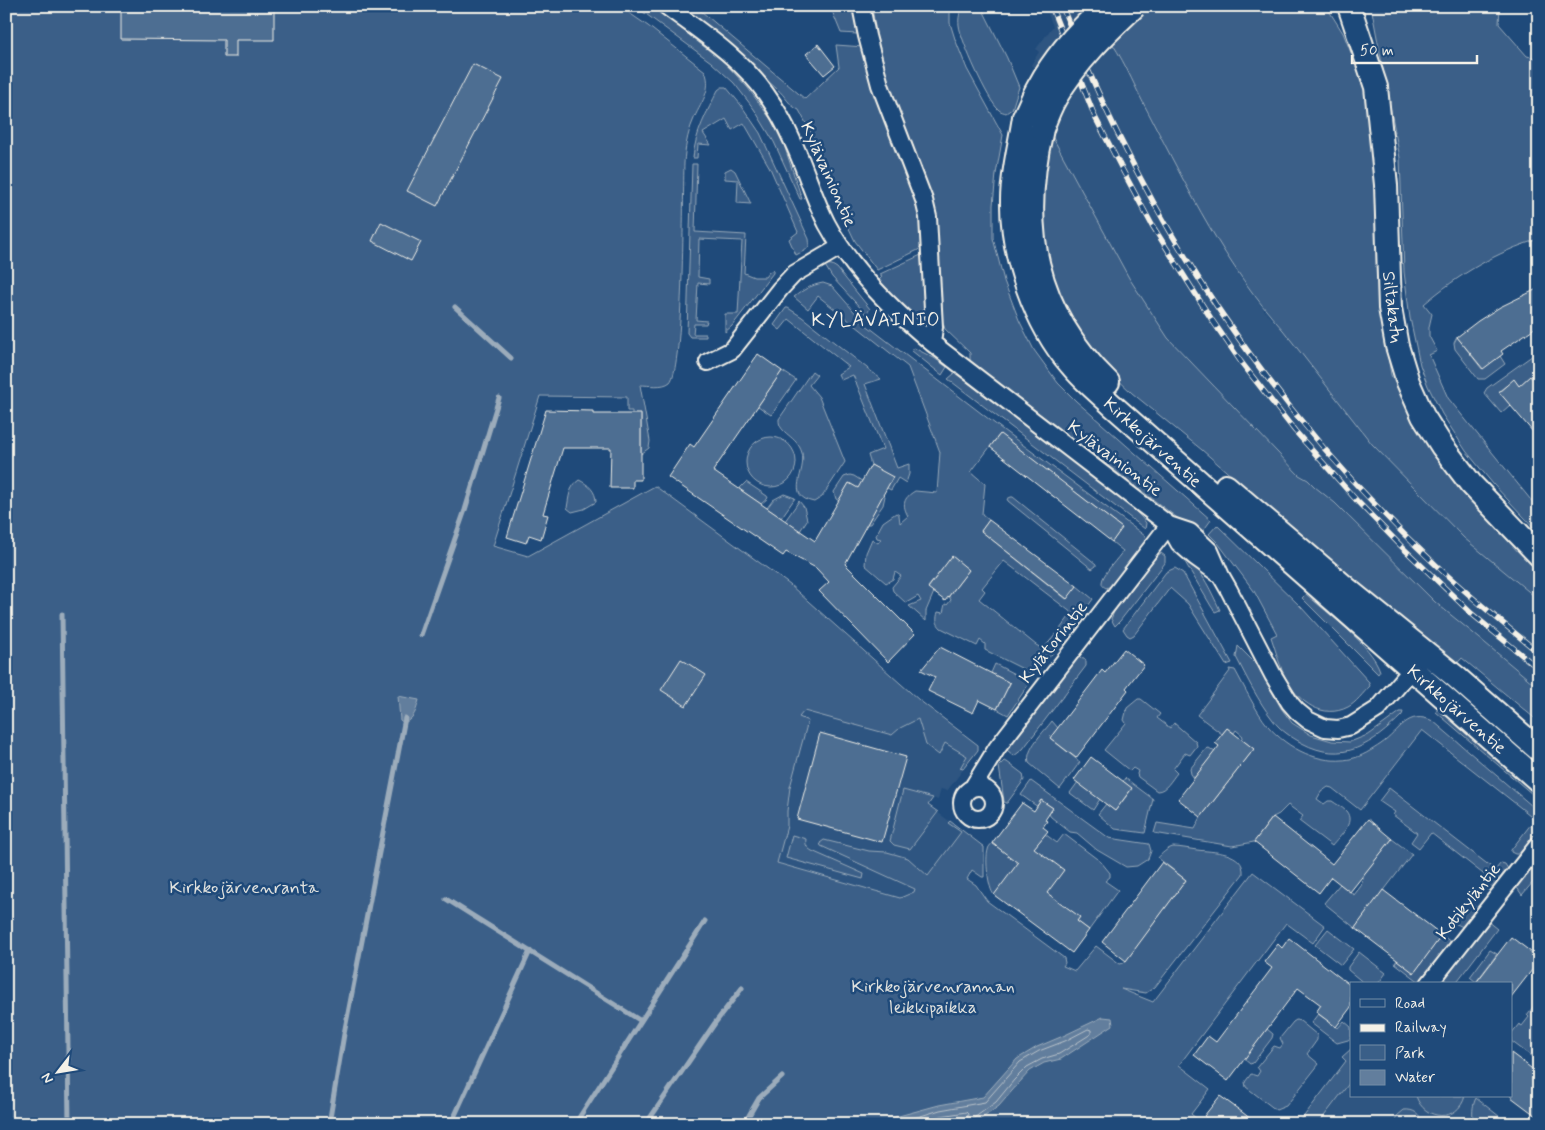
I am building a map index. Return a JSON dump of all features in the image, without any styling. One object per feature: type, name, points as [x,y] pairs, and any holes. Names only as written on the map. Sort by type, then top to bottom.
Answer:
[{"type":"main road","name":"Kirkkojärventie","points":[[1105,6],[1059,54],[1039,85],[1033,123],[1036,152],[1033,177],[1032,236],[1038,268],[1059,319],[1072,340],[1094,368],[1120,394],[1323,569],[1419,661],[1539,781]]},
{"type":"main road","name":"Kirkkojärventie","points":[[1033,123],[1055,98],[1073,71],[1095,44],[1135,6]]},
{"type":"main road","name":"Siltakatu","points":[[1348,10],[1376,87],[1386,185],[1390,308],[1397,346],[1408,382],[1423,416],[1448,454],[1471,484],[1539,555]]},
{"type":"main road","name":"Kirkkojärventie","points":[[1419,661],[1456,677],[1539,750]]},
{"type":"street","name":"Kylävainiontie","points":[[666,6],[711,38],[746,70],[765,93],[789,133],[826,222],[840,247],[878,293],[932,344],[1169,525],[1180,543],[1195,557],[1221,576],[1278,682],[1297,711],[1308,720],[1325,728],[1338,729],[1351,726],[1378,708],[1419,661]]},
{"type":"street","points":[[861,6],[880,85],[924,200],[928,217],[934,327],[932,344]]},
{"type":"street","points":[[708,362],[732,350],[794,274],[840,247]]},
{"type":"street","name":"Kylätorintie","points":[[973,787],[997,748],[1169,525]]},
{"type":"street","name":"Kotikyläntie","points":[[1430,982],[1539,844]]},
{"type":"shaded area","points":[[1045,6],[1077,6],[1096,60],[1112,43],[1193,197],[1239,275],[1268,315],[1283,330],[1372,444],[1464,538],[1539,600],[1539,688],[1435,602],[1335,503],[1308,480],[1299,475],[1168,338],[1129,278],[1052,136],[1067,101],[1031,65],[1039,52],[1036,49],[1053,26]]},
{"type":"shaded area","points":[[827,683],[919,700],[978,745],[978,750],[947,791],[941,789],[938,800],[933,798],[928,805],[972,838],[938,881],[900,898],[727,848],[750,783]]},
{"type":"shaded area","points":[[1350,1082],[1350,1098],[1476,1098],[1509,1124],[1318,1124]]},
{"type":"green space","name":"Kirkkojärvenranta","points":[[6,6],[619,6],[648,26],[705,71],[707,91],[691,126],[684,158],[682,279],[675,370],[670,382],[667,384],[660,386],[640,385],[650,441],[649,448],[641,454],[641,415],[632,414],[632,411],[627,411],[627,397],[540,396],[493,546],[528,556],[655,486],[790,585],[919,700],[978,745],[978,750],[963,769],[960,768],[967,756],[945,743],[939,755],[926,745],[918,719],[900,728],[892,735],[804,711],[799,717],[808,721],[790,787],[787,826],[777,863],[900,898],[914,892],[915,889],[821,846],[820,843],[824,840],[908,858],[928,876],[961,832],[948,823],[950,821],[984,847],[984,877],[972,870],[967,879],[976,885],[987,901],[1064,958],[1065,963],[1063,966],[1075,971],[1096,946],[1120,964],[1124,963],[1186,880],[1158,858],[1165,851],[1176,847],[1219,852],[1233,857],[1242,866],[1243,874],[1155,987],[1146,993],[1121,989],[1153,1002],[1253,872],[1325,926],[1313,943],[1286,923],[1179,1065],[1210,1089],[1191,1114],[1203,1124],[6,1124]]},
{"type":"green space","points":[[635,6],[651,6],[725,63],[748,88],[772,121],[784,145],[802,199],[800,199],[774,142],[754,109],[734,83],[711,62]]},
{"type":"green space","points":[[679,6],[695,6],[805,99],[839,67],[836,45],[864,47],[877,97],[920,212],[921,247],[918,250],[877,270],[855,241],[834,197],[819,148],[799,110],[792,106],[780,91]]},
{"type":"green space","points":[[830,6],[854,6],[857,34],[841,33]]},
{"type":"green space","points":[[872,6],[952,6],[950,23],[955,39],[967,69],[1003,135],[996,174],[993,205],[993,238],[1004,281],[1019,320],[1034,350],[1058,383],[1211,520],[1200,535],[970,361],[970,353],[945,329],[938,308],[912,157],[879,55]]},
{"type":"green space","points":[[962,6],[981,6],[1019,87],[1012,109],[1006,113],[1000,111],[994,105],[969,56],[959,25]]},
{"type":"green space","points":[[1150,6],[1326,6],[1343,33],[1363,82],[1373,135],[1381,313],[1391,375],[1412,419],[1448,471],[1485,515],[1538,570],[1539,589],[1534,596],[1464,538],[1372,444],[1262,306],[1226,254],[1194,199],[1112,43]]},
{"type":"green space","points":[[1371,6],[1500,6],[1499,24],[1527,56],[1539,59],[1539,239],[1523,244],[1478,266],[1450,283],[1424,304],[1432,314],[1429,336],[1437,351],[1429,355],[1448,398],[1539,510],[1539,533],[1493,484],[1466,451],[1442,414],[1420,365],[1410,318],[1404,272],[1400,158]]},
{"type":"green space","points":[[726,87],[741,105],[760,133],[809,239],[808,248],[805,251],[796,255],[789,239],[798,232],[770,168],[744,123],[732,130],[726,119],[703,133],[711,145],[698,144],[697,158],[693,158],[696,140],[702,123],[718,90]]},
{"type":"green space","points":[[1052,136],[1129,278],[1168,338],[1299,475],[1308,480],[1335,503],[1435,602],[1539,688],[1539,722],[1462,658],[1452,669],[1202,450],[1132,393],[1091,354],[1052,292],[1039,190]]},
{"type":"green space","points":[[692,164],[697,164],[695,232],[746,235],[744,273],[754,277],[765,277],[773,270],[773,273],[732,326],[725,332],[725,314],[738,314],[742,241],[699,239],[698,277],[709,279],[709,284],[698,283],[696,320],[707,321],[706,324],[694,324],[693,334],[706,334],[706,337],[690,337],[687,333]]},
{"type":"green space","points":[[731,168],[735,171],[751,204],[737,203],[738,180],[725,179],[725,171]]},
{"type":"green space","points":[[921,255],[925,317],[923,324],[898,303],[879,280],[882,277],[880,274]]},
{"type":"green space","points":[[824,264],[837,268],[870,309],[866,314],[832,277]]},
{"type":"green space","points":[[823,283],[832,286],[865,324],[1145,536],[1144,545],[1111,586],[1104,587],[1102,582],[1105,575],[1123,551],[1112,542],[1122,528],[1065,484],[1054,497],[1046,491],[1056,478],[999,435],[971,472],[985,484],[982,514],[989,520],[981,531],[1066,599],[1077,586],[1093,599],[1068,634],[1060,629],[1072,613],[1004,561],[982,588],[985,591],[979,599],[1036,645],[1043,649],[1056,634],[1063,640],[1035,675],[985,650],[985,644],[980,640],[977,646],[939,626],[937,621],[938,612],[943,613],[945,604],[947,605],[951,600],[949,596],[969,570],[952,557],[928,587],[934,592],[926,611],[926,621],[909,606],[921,601],[918,596],[906,603],[893,591],[892,587],[901,576],[895,572],[893,579],[886,583],[865,565],[866,553],[872,539],[878,543],[881,539],[877,538],[876,535],[883,522],[896,513],[899,515],[900,523],[908,516],[904,505],[908,496],[915,491],[937,493],[940,452],[908,367],[818,296],[808,309],[794,297],[807,288]]},
{"type":"green space","points":[[786,308],[802,317],[881,379],[865,384],[897,468],[909,464],[909,474],[906,483],[898,478],[891,490],[873,481],[880,470],[871,465],[868,455],[883,449],[853,375],[841,380],[838,374],[849,367],[789,319],[780,330],[774,325]]},
{"type":"green space","points":[[1457,337],[1482,369],[1500,356],[1505,364],[1485,379],[1478,379],[1455,349],[1454,343]]},
{"type":"green space","points":[[914,348],[947,367],[942,375],[912,351]]},
{"type":"green space","points":[[1536,353],[1539,354],[1539,374],[1532,378],[1530,376],[1519,386],[1514,380],[1499,391],[1510,405],[1501,413],[1484,393],[1487,388]]},
{"type":"green space","points":[[782,371],[796,380],[771,415],[758,406]]},
{"type":"green space","points":[[812,371],[817,375],[809,385],[819,397],[845,462],[822,497],[814,502],[805,499],[798,489],[803,460],[800,447],[779,424],[779,419]]},
{"type":"green space","points":[[955,373],[1129,505],[1146,523],[1145,529],[948,379]]},
{"type":"green space","points":[[766,437],[776,437],[789,444],[796,457],[796,467],[789,480],[776,487],[766,487],[757,483],[750,476],[746,467],[746,457],[750,448],[757,441]]},
{"type":"green space","points":[[850,475],[885,496],[883,505],[870,524],[867,524],[879,501],[849,483],[839,501],[836,499],[834,492],[844,477]]},
{"type":"green space","points":[[579,480],[591,488],[595,494],[596,502],[584,509],[572,512],[567,508],[569,496],[571,489]]},
{"type":"green space","points":[[746,482],[768,498],[761,504],[739,489]]},
{"type":"green space","points":[[784,494],[795,498],[781,518],[767,508],[773,500]]},
{"type":"green space","points":[[1011,497],[1096,564],[1096,566],[1092,569],[1008,501],[1007,499]]},
{"type":"green space","points":[[799,501],[804,507],[807,520],[800,531],[785,521]]},
{"type":"green space","points":[[1217,525],[1301,607],[1368,681],[1370,686],[1351,705],[1339,710],[1321,710],[1305,702],[1292,689],[1282,671],[1271,637],[1277,634],[1254,591],[1209,534]]},
{"type":"green space","points":[[1161,553],[1165,556],[1165,563],[1115,626],[1111,619],[1114,612]]},
{"type":"green space","points":[[1188,558],[1210,589],[1220,610],[1215,612],[1211,606],[1185,562]]},
{"type":"green space","points":[[1175,568],[1183,573],[1232,663],[1226,665],[1188,604],[1170,588],[1134,635],[1130,637],[1123,629],[1166,572]]},
{"type":"green space","points":[[1306,594],[1359,640],[1375,661],[1380,671],[1378,674],[1302,598]]},
{"type":"green space","points":[[1238,646],[1257,665],[1281,708],[1292,723],[1311,735],[1332,741],[1350,742],[1370,734],[1400,712],[1403,712],[1402,715],[1380,735],[1356,748],[1331,752],[1302,743],[1279,727],[1268,713],[1236,657]]},
{"type":"green space","points":[[1078,657],[1084,658],[1086,666],[1023,749],[1014,756],[1007,750]]},
{"type":"green space","points":[[995,664],[1030,682],[1008,715],[997,709],[1010,683],[991,673]]},
{"type":"green space","points":[[1229,669],[1235,670],[1250,699],[1268,726],[1276,734],[1295,748],[1327,760],[1350,759],[1366,753],[1388,739],[1404,723],[1410,720],[1424,718],[1433,721],[1539,812],[1539,831],[1521,854],[1511,852],[1535,819],[1422,730],[1360,810],[1332,788],[1328,787],[1321,792],[1317,799],[1324,804],[1332,801],[1346,811],[1349,816],[1348,825],[1332,846],[1299,821],[1303,816],[1288,805],[1273,817],[1254,842],[1232,846],[1154,833],[1157,823],[1195,829],[1201,817],[1254,749],[1241,739],[1243,736],[1236,730],[1234,733],[1227,728],[1222,734],[1197,715],[1230,671]]},
{"type":"green space","points":[[1138,699],[1141,699],[1160,714],[1157,718],[1170,728],[1174,723],[1196,742],[1197,746],[1190,755],[1185,753],[1173,769],[1177,773],[1168,785],[1160,791],[1157,791],[1138,777],[1138,771],[1133,768],[1130,771],[1104,750],[1126,723],[1124,720],[1127,708]]},
{"type":"green space","points":[[1440,704],[1539,787],[1539,800],[1436,712]]},
{"type":"green space","points":[[1052,721],[1058,728],[1050,738],[1080,762],[1060,789],[1029,763],[1032,746]]},
{"type":"green space","points":[[1209,748],[1215,752],[1194,778],[1190,769],[1206,749]]},
{"type":"green space","points":[[1004,761],[1023,774],[1024,780],[1007,803],[1004,801],[999,766]]},
{"type":"green space","points":[[1125,778],[1153,799],[1145,833],[1115,829],[1098,814],[1106,804],[1115,811],[1132,789],[1123,781]]},
{"type":"green space","points":[[1031,781],[1109,838],[1149,844],[1151,851],[1148,859],[1137,866],[1126,867],[1097,850],[1077,833],[1070,832],[1051,817],[1049,814],[1053,808],[1041,800],[1037,806],[1021,795]]},
{"type":"green space","points":[[1078,782],[1100,799],[1093,810],[1070,793]]},
{"type":"green space","points":[[1389,788],[1495,870],[1501,863],[1505,864],[1508,869],[1492,891],[1480,887],[1487,877],[1431,833],[1419,848],[1411,842],[1417,833],[1393,815],[1395,812],[1379,801]]},
{"type":"green space","points":[[903,790],[933,798],[928,805],[938,812],[910,849],[894,845],[890,841]]},
{"type":"green space","points":[[1045,834],[1057,843],[1064,834],[1101,862],[1110,873],[1110,877],[1105,881],[1118,890],[1089,930],[1077,921],[1079,918],[994,895],[992,891],[987,860],[988,849],[992,843],[1024,861]]},
{"type":"green space","points":[[792,835],[806,839],[807,846],[812,851],[864,874],[863,879],[786,858]]},
{"type":"green space","points":[[1392,839],[1412,854],[1355,928],[1324,903],[1340,884],[1354,895],[1361,886],[1364,874]]},
{"type":"green space","points":[[1539,857],[1539,875],[1522,895],[1516,886]]},
{"type":"green space","points":[[1469,900],[1477,909],[1463,927],[1452,922]]},
{"type":"green space","points":[[1487,921],[1497,929],[1457,982],[1441,982]]},
{"type":"green space","points":[[1328,929],[1354,949],[1341,965],[1315,945]]},
{"type":"green space","points":[[1442,935],[1452,943],[1422,982],[1395,963],[1397,960],[1414,972]]},
{"type":"green space","points":[[1490,950],[1497,954],[1476,982],[1470,977]]},
{"type":"green space","points":[[1359,952],[1386,973],[1379,982],[1363,982],[1348,970],[1348,967]]},
{"type":"green space","points":[[1539,999],[1539,1062],[1512,1042],[1512,1033],[1519,1024],[1522,1026],[1529,1017],[1527,1015]]},
{"type":"green space","points":[[1318,1014],[1338,1028],[1344,1021],[1350,1026],[1350,1039],[1337,1043],[1311,1023]]},
{"type":"green space","points":[[1296,1020],[1300,1021],[1317,1035],[1317,1040],[1307,1054],[1319,1064],[1286,1106],[1276,1110],[1246,1087],[1245,1082],[1251,1074],[1257,1076],[1260,1071],[1257,1067],[1274,1046],[1280,1048],[1283,1044],[1280,1038]]},
{"type":"green space","points":[[1267,1029],[1273,1034],[1272,1038],[1253,1063],[1250,1064],[1244,1059]]},
{"type":"green space","points":[[1350,1050],[1350,1082],[1318,1124],[1298,1124],[1346,1061],[1342,1057]]},
{"type":"green space","points":[[1417,1098],[1464,1098],[1456,1111],[1441,1116],[1426,1110]]},
{"type":"green space","points":[[1476,1098],[1509,1124],[1474,1124],[1473,1111]]},
{"type":"green space","points":[[1404,1110],[1411,1110],[1416,1113],[1420,1117],[1422,1124],[1394,1124],[1397,1116]]},
{"type":"water","points":[[398,696],[419,700],[413,716],[404,723],[400,720]]},
{"type":"water","points":[[1103,1017],[1112,1018],[1113,1025],[1061,1059],[1044,1063],[1030,1071],[999,1106],[974,1124],[887,1124],[895,1117],[939,1105],[983,1097],[1017,1059],[1037,1047]]},
{"type":"building","points":[[121,6],[274,6],[274,40],[236,40],[236,57],[224,57],[224,40],[121,39]]},
{"type":"building","points":[[818,44],[835,66],[824,75],[806,54]]},
{"type":"building","points":[[473,64],[503,79],[437,206],[407,191]]},
{"type":"building","points":[[381,222],[421,242],[411,261],[372,241]]},
{"type":"building","points":[[1539,288],[1539,325],[1501,351],[1503,354],[1483,369],[1457,337],[1500,307]]},
{"type":"building","points":[[758,354],[782,371],[713,471],[815,541],[849,483],[858,488],[871,465],[893,477],[845,564],[915,634],[888,662],[819,591],[829,582],[816,568],[786,552],[783,556],[668,477],[690,444],[694,447]]},
{"type":"building","points":[[1530,376],[1539,386],[1539,439],[1499,392],[1514,379],[1519,386]]},
{"type":"building","points":[[546,410],[593,411],[593,414],[641,414],[641,480],[633,480],[633,488],[610,488],[611,448],[563,448],[543,514],[548,515],[541,539],[529,535],[526,543],[507,537]]},
{"type":"building","points":[[1000,434],[1122,528],[1112,542],[990,447]]},
{"type":"building","points":[[989,520],[1077,586],[1067,599],[981,531]]},
{"type":"building","points":[[952,556],[969,570],[945,601],[928,588]]},
{"type":"building","points":[[940,647],[1010,683],[997,709],[979,700],[973,713],[928,691],[935,677],[921,670]]},
{"type":"building","points":[[1124,649],[1144,665],[1126,688],[1128,690],[1076,758],[1050,738],[1102,670],[1105,673]]},
{"type":"building","points":[[681,659],[706,675],[686,706],[661,690]]},
{"type":"building","points":[[1227,728],[1254,749],[1201,817],[1178,799],[1219,746],[1215,743]]},
{"type":"building","points":[[820,733],[906,757],[882,842],[797,819]]},
{"type":"building","points":[[1091,757],[1132,788],[1115,811],[1074,780]]},
{"type":"building","points":[[1041,800],[1053,808],[1043,827],[1048,831],[1034,848],[1064,870],[1047,893],[1080,917],[1077,921],[1089,930],[1072,953],[994,895],[1018,863],[992,843],[1022,803],[1034,811]]},
{"type":"building","points":[[1273,817],[1332,864],[1368,819],[1392,839],[1350,892],[1331,877],[1319,893],[1254,842]]},
{"type":"building","points":[[1162,862],[1186,880],[1126,961],[1102,942]]},
{"type":"building","points":[[1383,890],[1442,935],[1414,973],[1355,928]]},
{"type":"building","points":[[1511,937],[1539,958],[1539,961],[1512,996],[1512,982],[1477,982]]},
{"type":"building","points":[[1289,938],[1350,985],[1350,1008],[1336,1027],[1316,1012],[1321,1005],[1298,988],[1228,1081],[1194,1055],[1208,1036],[1216,1042],[1272,968],[1264,962],[1278,944],[1282,948]]},
{"type":"building","points":[[1512,1054],[1539,1074],[1539,1118],[1512,1098]]},
{"type":"building","points":[[1220,1096],[1257,1124],[1214,1124],[1204,1116]]},
{"type":"waterway","points":[[455,307],[511,358]]},
{"type":"waterway","points":[[421,635],[465,510],[499,398]]},
{"type":"waterway","points":[[62,614],[69,1124]]},
{"type":"waterway","points":[[329,1124],[344,1034],[405,718]]},
{"type":"waterway","points":[[446,899],[641,1021]]},
{"type":"waterway","points":[[575,1124],[705,921]]},
{"type":"waterway","points":[[451,1124],[530,951]]},
{"type":"waterway","points":[[646,1124],[715,1023],[742,988]]},
{"type":"waterway","points":[[744,1124],[759,1098],[782,1077]]},
{"type":"railway","points":[[1051,6],[1095,117],[1123,171],[1152,225],[1241,362],[1295,431],[1358,502],[1472,614],[1539,669]]},
{"type":"railway","points":[[1062,6],[1095,85],[1132,161],[1172,235],[1217,307],[1266,376],[1319,442],[1375,505],[1448,576],[1539,653]]},
{"type":"district","name":"KYLÄVAINIO","points":[[876,319]]},
{"type":"park label","name":"Kirkkojärvenrannan leikkipaikka","points":[[933,996]]}]
